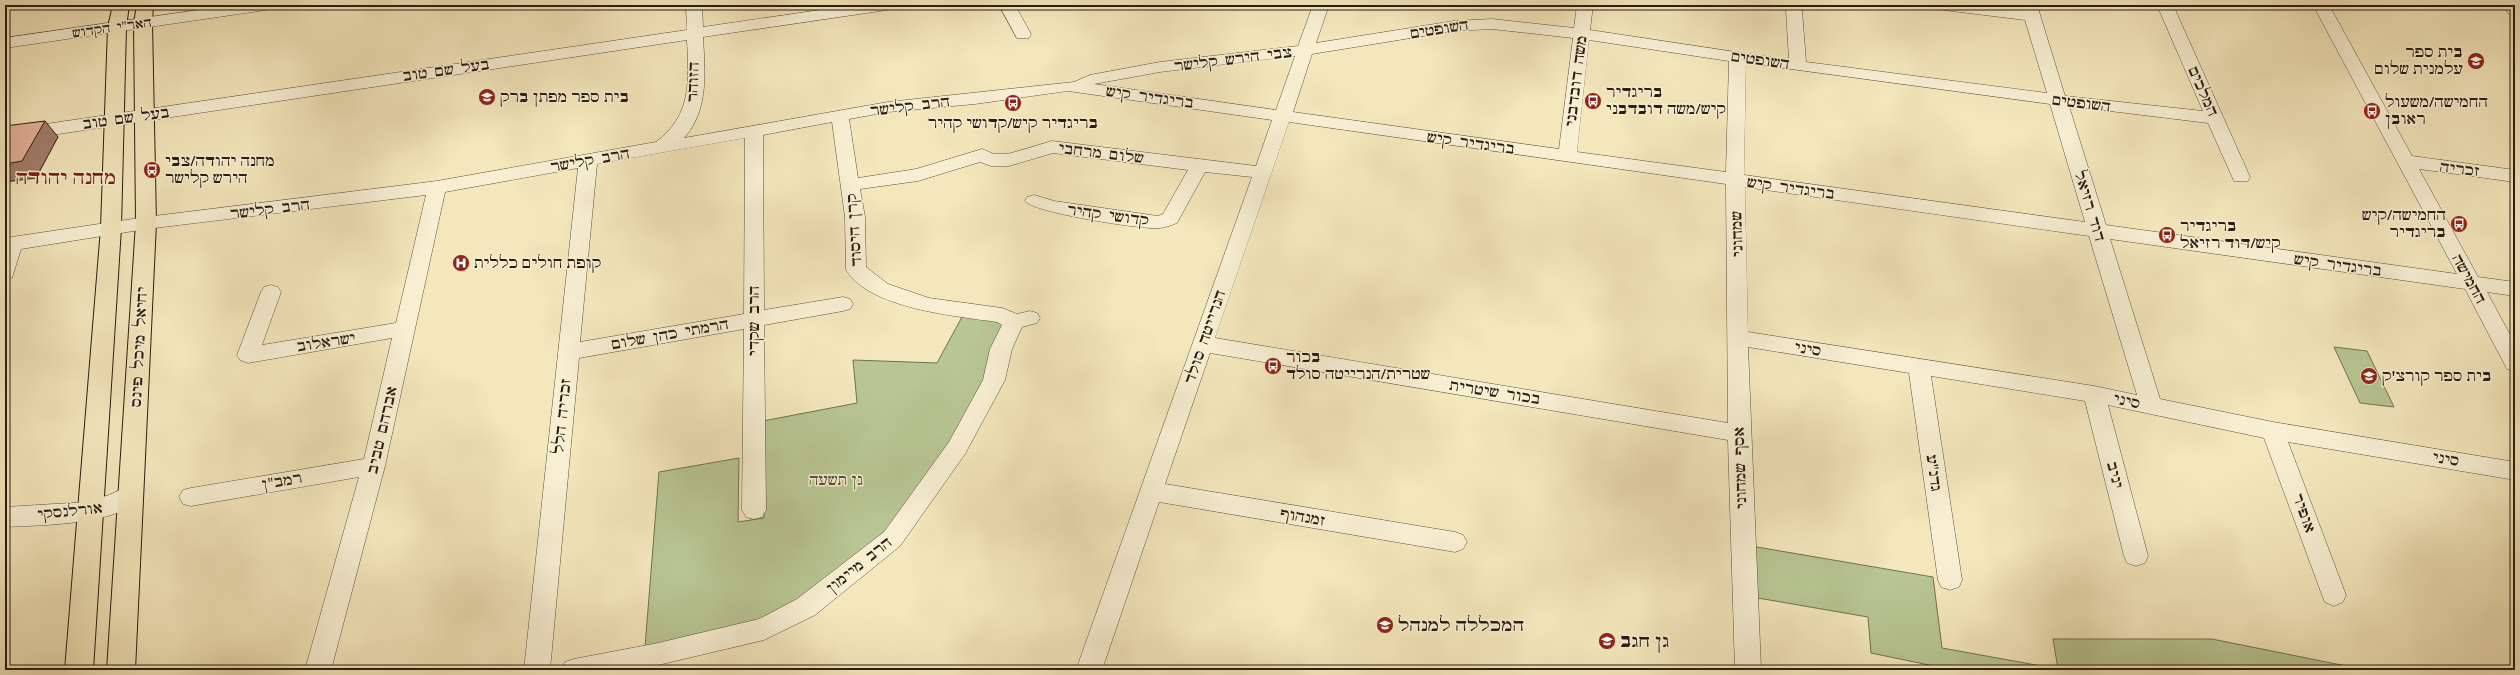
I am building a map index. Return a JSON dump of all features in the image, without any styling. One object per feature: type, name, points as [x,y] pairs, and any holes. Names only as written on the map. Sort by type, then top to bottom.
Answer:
[{"type":"main road","points":[[79,670],[111,228],[117,27],[121,5]]},
{"type":"main road","name":"יחיאל מיכל פינס","points":[[121,670],[146,223],[144,14]]},
{"type":"street","name":"האר\"י הקדוש","points":[[5,43],[117,27],[144,14],[266,5]]},
{"type":"street","name":"הזוהר","points":[[662,147],[674,138],[692,111],[695,90],[694,5]]},
{"type":"street","name":"בעל שם טוב","points":[[5,136],[887,5]]},
{"type":"street","points":[[1007,5],[1023,34]]},
{"type":"street","name":"הנרייטה סולד","points":[[1089,670],[1321,5]]},
{"type":"street","name":"משה דובדבני","points":[[1567,156],[1585,5]]},
{"type":"street","points":[[1944,5],[2031,10]]},
{"type":"street","name":"המלכים","points":[[2165,5],[2241,177]]},
{"type":"street","name":"החמישה","points":[[2321,5],[2404,161],[2515,363]]},
{"type":"street","points":[[2511,5],[2515,11]]},
{"type":"street","points":[[1794,10],[1798,66]]},
{"type":"street","name":"דוד רזיאל","points":[[2031,10],[2151,406]]},
{"type":"street","name":"השופטים","points":[[1306,50],[1474,24],[1505,24],[1798,66],[2058,100],[2215,118]]},
{"type":"street","name":"צבי הירש קלישר","points":[[1072,86],[1090,80],[1160,67],[1306,50]]},
{"type":"street","name":"שמחוני","points":[[1738,57],[1735,180],[1738,266]]},
{"type":"street","name":"הרב קלישר","points":[[9,244],[146,223],[437,187],[588,162],[662,147],[888,107],[975,99],[1072,86]]},
{"type":"street","name":"בריגדיר קיש","points":[[1072,86],[2098,232],[2515,289]]},
{"type":"street","name":"קרן היסוד","points":[[840,116],[855,217],[856,270],[881,289],[927,305],[1002,315],[1022,320]]},
{"type":"street","name":"הרב שקדי","points":[[754,131],[754,510]]},
{"type":"street","name":"שלום מרחבי","points":[[850,185],[918,175],[982,155],[991,160],[1010,160],[1052,147],[1263,173]]},
{"type":"street","name":"זכריה","points":[[2404,161],[2515,176]]},
{"type":"street","name":"זכריה הלל","points":[[537,670],[588,162]]},
{"type":"street","name":"קדושי קהיר","points":[[1034,201],[1052,207],[1158,222],[1170,219],[1199,166]]},
{"type":"street","name":"אברהם טביב","points":[[318,670],[374,466],[437,187]]},
{"type":"street","points":[[5,273],[9,244]]},
{"type":"street","name":"אסף שמחוני","points":[[1738,266],[1739,433],[1748,670]]},
{"type":"street","name":"ישראלוב","points":[[270,292],[248,355],[404,329]]},
{"type":"street","name":"הרמתי כהן שלום","points":[[568,352],[843,304]]},
{"type":"street","name":"הרב מיימון","points":[[574,670],[658,654],[764,629],[806,607],[892,539],[957,448],[994,380],[1001,349],[1022,320]]},
{"type":"street","name":"סיני","points":[[1739,338],[2094,394],[2273,431],[2515,471]]},
{"type":"street","name":"בכור שיטרית","points":[[1203,344],[1739,433]]},
{"type":"street","name":"גדנ\"ע","points":[[1919,366],[1950,580]]},
{"type":"street","name":"יניב","points":[[2094,394],[2136,556]]},
{"type":"street","name":"אופיר","points":[[2273,431],[2334,595]]},
{"type":"street","name":"רמב\"ן","points":[[191,497],[374,466]]},
{"type":"street","name":"זמנהוף","points":[[1151,492],[1455,542]]},
{"type":"street","name":"אורלנסקי","points":[[5,517],[91,511],[110,507],[131,494]]},
{"type":"green space","name":"גן תשעה","points":[[963,315],[1006,323],[987,379],[952,445],[886,536],[800,603],[766,620],[645,647],[659,472],[739,458],[738,522],[764,518],[763,421],[857,403],[853,360],[937,363]]},
{"type":"green space","points":[[2334,347],[2367,351],[2394,407],[2360,403]]},
{"type":"green space","points":[[1751,546],[1933,577],[1942,648],[2058,669],[2053,639],[2212,639],[2366,670],[1953,670],[1871,653],[1868,617],[1752,597]]},
{"type":"building","points":[[45,121],[22,161],[5,164],[5,126]]},
{"type":"place","name":"בית ספר עלמנית שלום","points":[[2476,61]]},
{"type":"place","name":"בית ספר מפתן ברק","points":[[487,97]]},
{"type":"place","name":"בריגדיר קיש/משה דובדבני","points":[[1593,101]]},
{"type":"place","name":"בריגדיר קיש/קדושי קהיר","points":[[1013,103]]},
{"type":"place","name":"החמישה/משעול ראובן","points":[[2372,111]]},
{"type":"place","name":"מחנה יהודה/צבי הירש קלישר","points":[[152,170]]},
{"type":"place","name":"החמישה/קיש בריגדיר","points":[[2459,224]]},
{"type":"place","name":"בריגדיר קיש/דוד רזיאל","points":[[2167,235]]},
{"type":"place","name":"קופת חולים כללית","points":[[461,263]]},
{"type":"place","name":"בכור שטרית/הנרייטה סולד","points":[[1273,366]]},
{"type":"place","name":"בית ספר קורצ'ק","points":[[2369,376]]},
{"type":"place","name":"המכללה למנהל","points":[[1385,625]]},
{"type":"place","name":"גן חגב","points":[[1607,641]]},
{"type":"district","name":"מחנה יהודה","points":[[66,178]]}]
